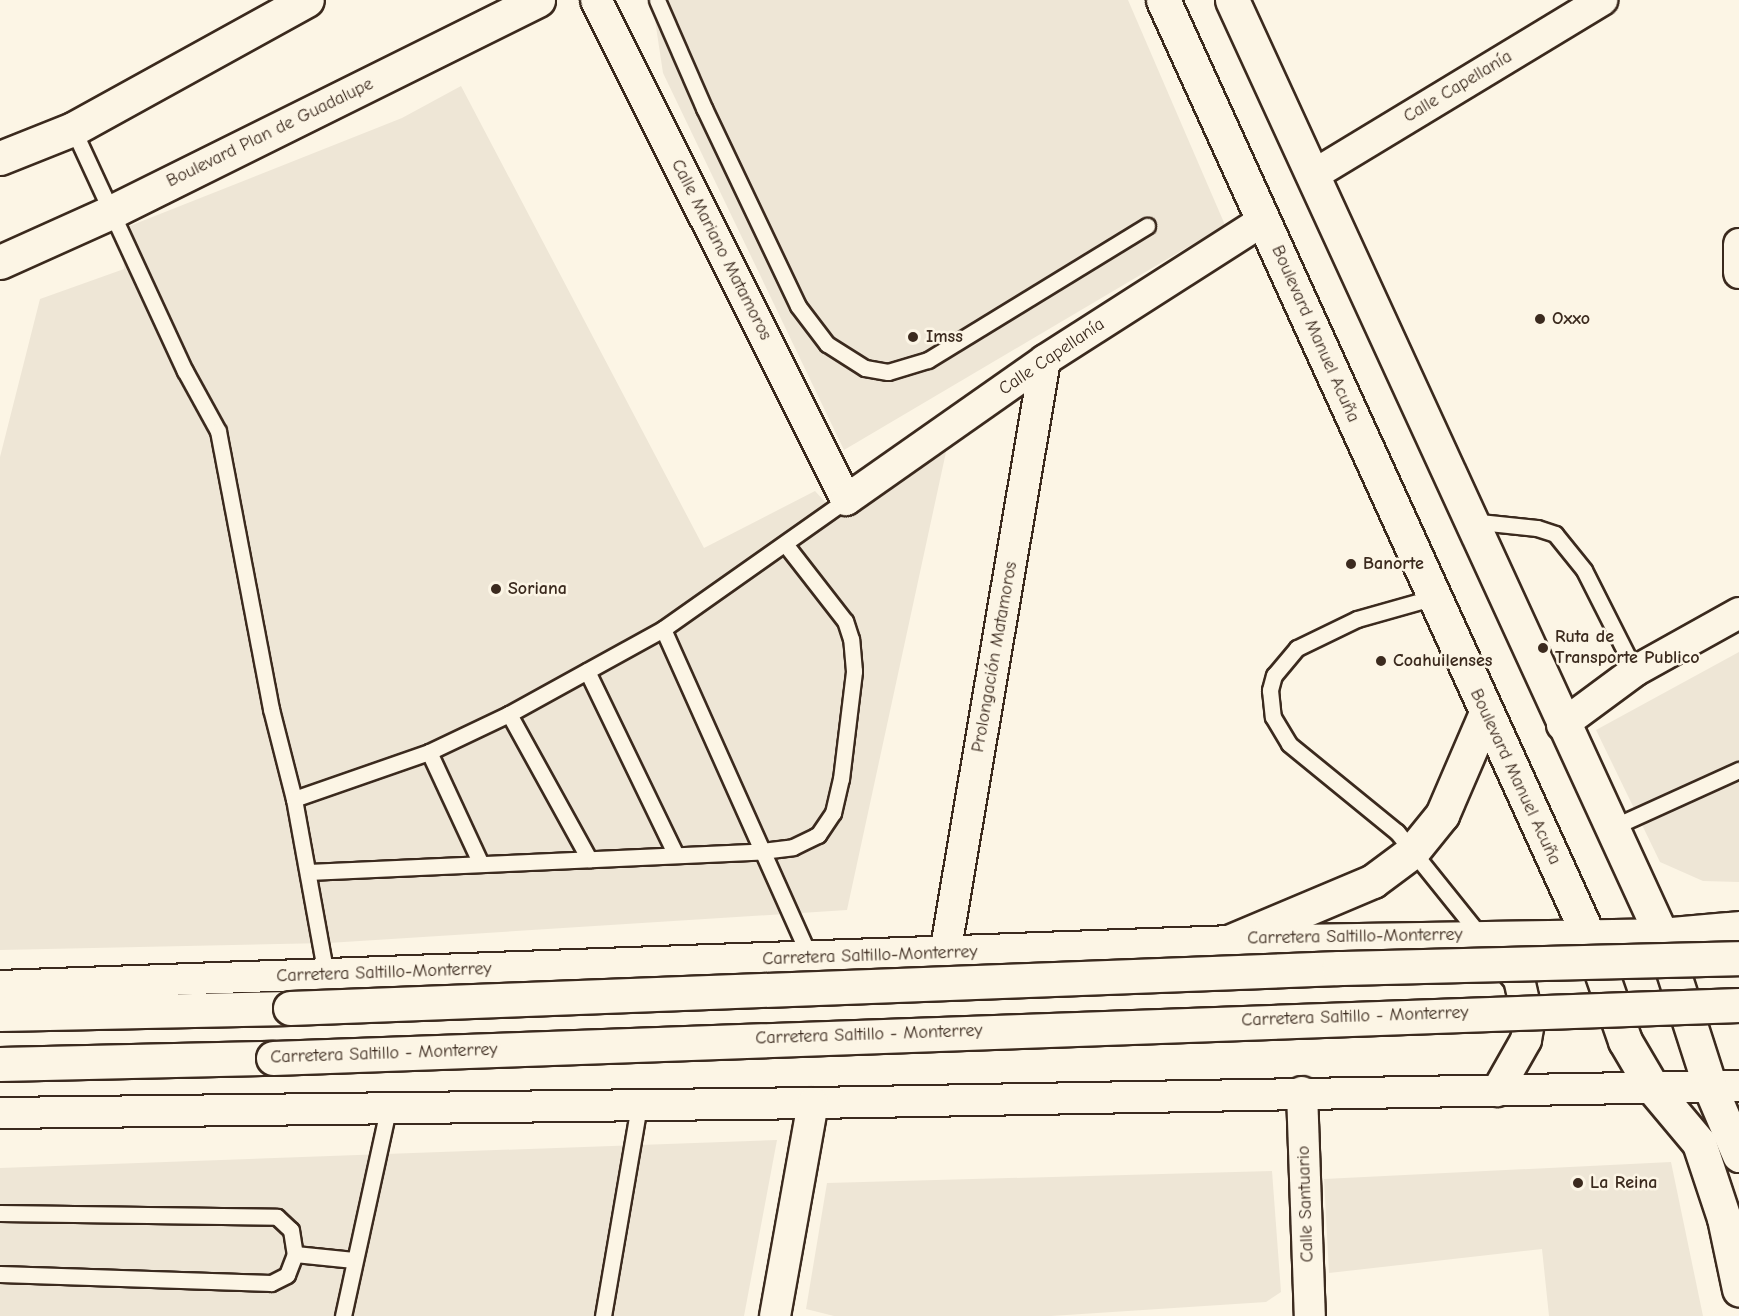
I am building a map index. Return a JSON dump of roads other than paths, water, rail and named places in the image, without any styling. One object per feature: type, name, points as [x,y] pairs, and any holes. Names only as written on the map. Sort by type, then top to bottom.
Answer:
[{"type":"main road","points":[[0,158],[73,129],[307,0]]},
{"type":"main road","name":"Boulevard Plan de Guadalupe","points":[[0,262],[109,213],[538,0]]},
{"type":"main road","name":"Boulevard Manuel Acuña","points":[[1163,0],[1589,937],[1625,1041],[1652,1087],[1699,1143],[1724,1218],[1739,1289]]},
{"type":"main road","points":[[1232,0],[1315,174],[1562,725],[1661,934],[1725,1086],[1739,1155]]},
{"type":"main road","points":[[1231,941],[1373,881],[1412,852],[1442,815],[1486,713]]},
{"type":"main road","points":[[0,1014],[290,1008],[1339,968],[1739,958]]},
{"type":"main road","name":"Carretera Saltillo - Monterrey","points":[[0,1064],[273,1058],[1739,1005]]},
{"type":"street","name":"Calle Mariano Matamoros","points":[[596,0],[846,500]]},
{"type":"street","name":"Calle Capellanía","points":[[1315,174],[1602,0]]},
{"type":"street","name":"Calle Capellanía","points":[[846,500],[1045,360],[1263,220]]},
{"type":"street","points":[[1739,244],[1739,273]]},
{"type":"street","name":"Prolongación Matamoros","points":[[945,954],[1045,360]]},
{"type":"street","points":[[1562,725],[1635,671],[1739,614]]},
{"type":"street","name":"Carretera Saltillo-Monterrey","points":[[0,986],[945,954],[1231,941],[1479,934],[1589,937],[1739,927]]},
{"type":"street","points":[[1479,934],[1519,979],[1529,1023],[1526,1040],[1497,1091]]},
{"type":"street","points":[[0,1113],[388,1110],[1725,1086]]},
{"type":"street","name":"Calle Santuario","points":[[1302,1092],[1310,1316]]},
{"type":"street","points":[[775,1316],[813,1103]]},
{"type":"lane","points":[[657,0],[798,306],[827,344],[865,368],[888,372],[928,360],[1147,226]]},
{"type":"lane","points":[[73,129],[109,213],[218,431],[271,709],[294,799],[326,975]]},
{"type":"lane","points":[[294,799],[429,753],[509,714],[663,629],[846,500]]},
{"type":"lane","points":[[1470,521],[1537,528],[1555,534],[1584,570],[1635,671]]},
{"type":"lane","points":[[308,872],[762,851],[806,843],[818,836],[833,813],[854,671],[845,621],[785,544]]},
{"type":"lane","points":[[1435,597],[1357,619],[1313,638],[1284,661],[1270,690],[1273,717],[1288,744],[1382,817],[1479,934]]},
{"type":"lane","points":[[663,629],[810,958]]},
{"type":"lane","points":[[587,671],[676,855]]},
{"type":"lane","points":[[509,714],[590,859]]},
{"type":"lane","points":[[429,753],[481,864]]},
{"type":"lane","points":[[1611,828],[1739,770]]},
{"type":"lane","points":[[603,1316],[639,1106]]},
{"type":"lane","points":[[343,1316],[388,1110]]},
{"type":"lane","points":[[0,1213],[277,1217],[291,1230],[295,1254],[287,1275],[271,1283],[0,1274]]},
{"type":"lane","points":[[295,1254],[354,1260]]},
{"type":"place","name":"Oxxo","points":[[1540,319]]},
{"type":"place","name":"Imss","points":[[913,337]]},
{"type":"place","name":"Banorte","points":[[1351,564]]},
{"type":"place","name":"Soriana","points":[[496,589]]},
{"type":"place","name":"Ruta de Transporte Publico","points":[[1543,648]]},
{"type":"place","name":"Coahuilenses","points":[[1381,661]]},
{"type":"place","name":"La Reina","points":[[1578,1183]]}]
